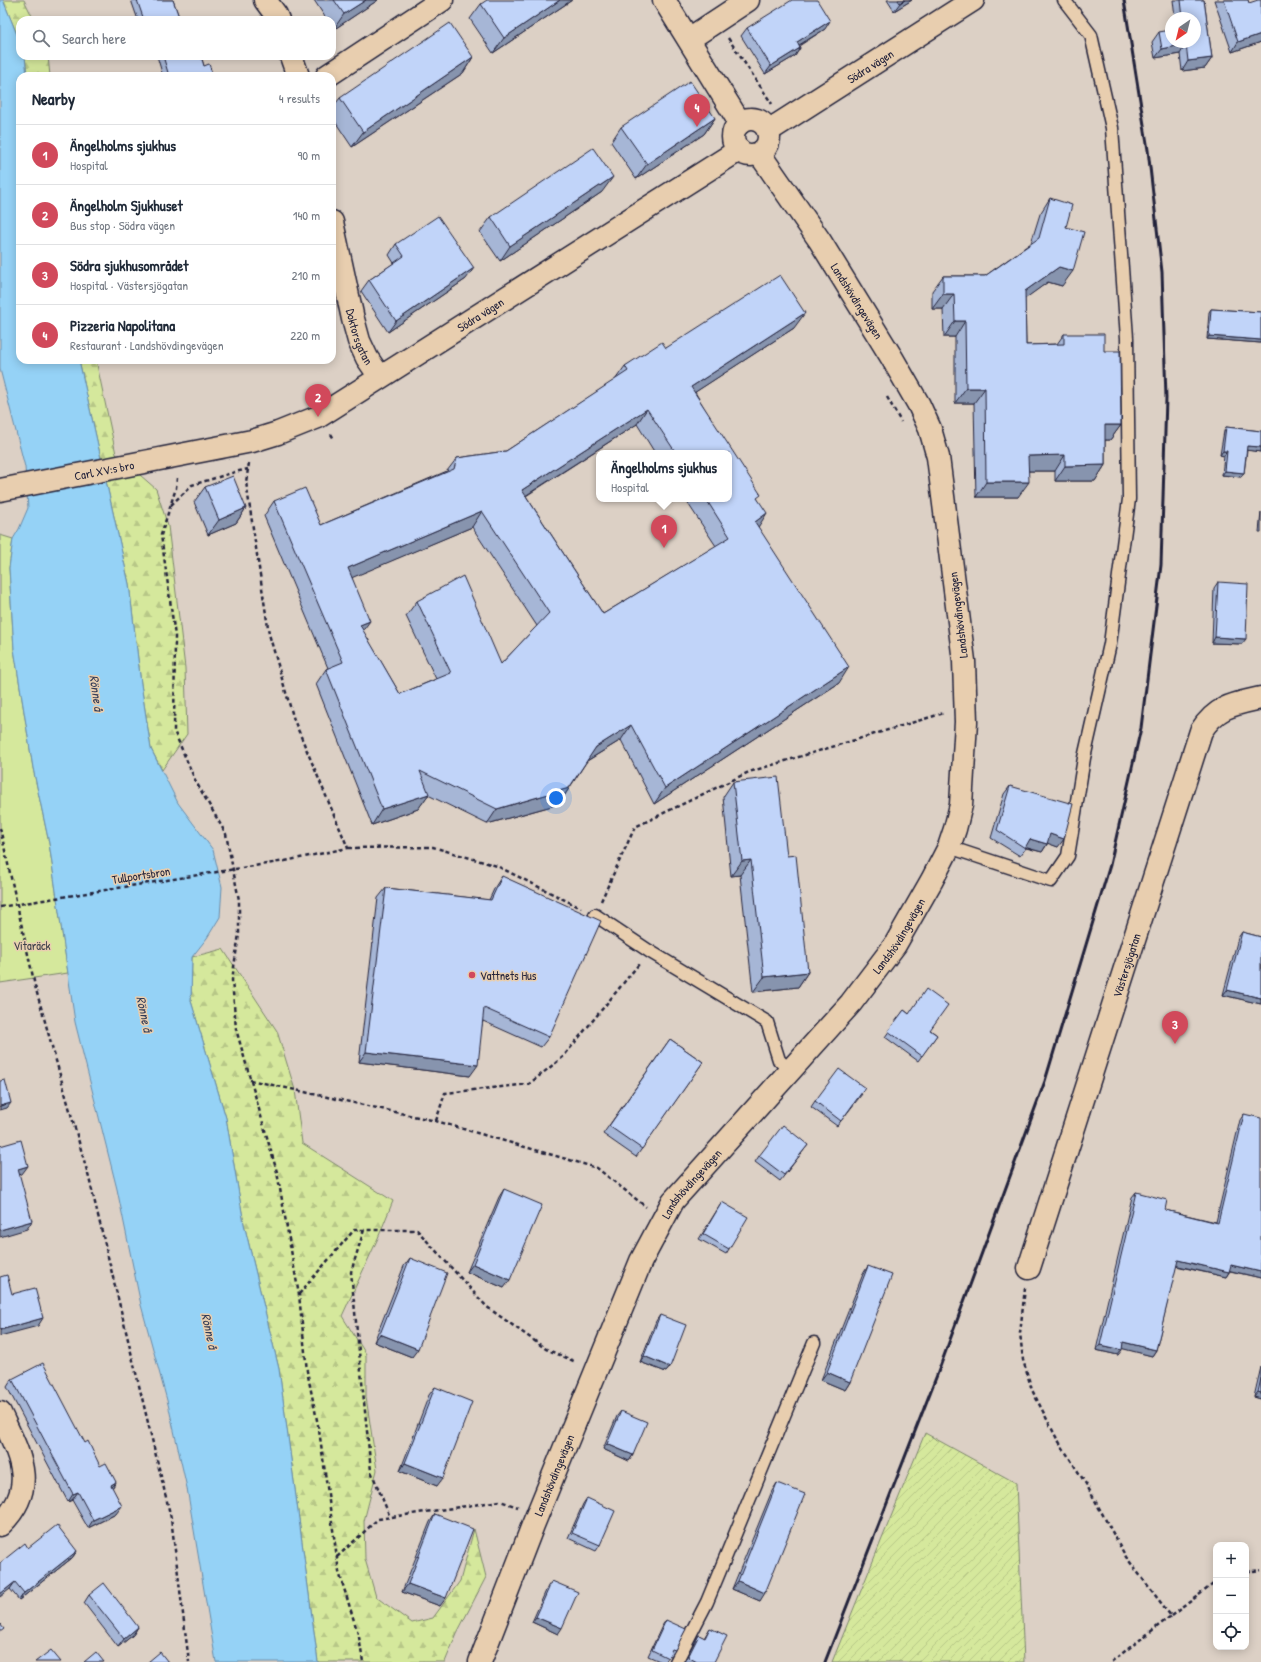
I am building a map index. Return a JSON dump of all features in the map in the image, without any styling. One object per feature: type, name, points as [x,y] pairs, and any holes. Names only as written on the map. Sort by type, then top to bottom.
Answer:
[{"type":"street","points":[[265,0],[276,16]]},
{"type":"street","points":[[333,72],[442,0]]},
{"type":"street","points":[[664,0],[690,39],[740,123]]},
{"type":"street","points":[[690,39],[748,0]]},
{"type":"street","name":"Södra vägen","points":[[776,126],[973,0]]},
{"type":"street","points":[[292,60],[297,72]]},
{"type":"street","points":[[748,120],[756,120],[763,124],[776,126],[769,138],[768,144],[749,151],[734,143],[736,128],[740,123],[748,120]]},
{"type":"street","name":"Södra vägen","points":[[208,451],[252,441],[278,433],[318,417],[380,377],[749,151]]},
{"type":"street","name":"Landshövdingevägen","points":[[480,1662],[537,1514],[641,1261],[673,1201],[851,1003],[895,945],[932,880],[948,848],[955,829],[960,805],[966,722],[964,661],[938,457],[930,429],[919,405],[892,358],[820,241],[749,151]]},
{"type":"street","name":"Doktorsgatan","points":[[336,240],[359,342],[367,358],[380,377]]},
{"type":"street","name":"Carl XV:s bro","points":[[0,490],[208,451]]},
{"type":"street","name":"Västersjögatan","points":[[1030,1268],[1201,731],[1217,712],[1224,708],[1261,698]]},
{"type":"street","points":[[0,1413],[19,1454],[24,1476],[22,1487],[13,1510],[0,1525]]},
{"type":"lane","points":[[948,848],[1051,881],[1068,856],[1084,758],[1110,644],[1129,499],[1127,338],[1112,128],[1091,35],[1064,0]]},
{"type":"lane","points":[[595,915],[649,951],[767,1022],[779,1060],[790,1071]]},
{"type":"lane","points":[[676,1662],[707,1602],[814,1343]]},
{"type":"path","points":[[716,21],[776,126]]},
{"type":"path","points":[[886,394],[904,428]]},
{"type":"path","points":[[252,441],[246,482],[269,634],[294,720],[348,848]]},
{"type":"path","points":[[170,505],[192,485],[248,469]]},
{"type":"path","points":[[177,474],[176,488],[161,535],[174,636],[174,731],[196,782],[226,834],[239,900],[239,934],[232,980],[236,1029],[278,1172],[299,1294],[306,1371],[319,1430],[339,1572],[359,1637],[363,1662]]},
{"type":"path","points":[[595,915],[635,827],[749,772],[949,712]]},
{"type":"path","points":[[0,828],[35,986],[89,1178],[171,1518],[189,1662]]},
{"type":"path","name":"Tullportsbron","points":[[0,907],[285,861],[348,848],[433,847],[497,866],[595,915]]},
{"type":"path","points":[[436,1121],[445,1094],[529,1084],[563,1057],[615,996],[649,951]]},
{"type":"path","points":[[250,1080],[436,1121],[598,1168],[650,1210]]},
{"type":"path","points":[[299,1294],[354,1230],[417,1230],[487,1307],[546,1349],[597,1371]]},
{"type":"path","points":[[364,1230],[351,1272],[371,1471],[390,1517]]},
{"type":"path","points":[[1030,1268],[1023,1298],[1020,1333],[1023,1360],[1032,1390],[1056,1437],[1086,1484],[1126,1557],[1171,1616]]},
{"type":"path","points":[[337,1557],[378,1519],[500,1501],[537,1514]]},
{"type":"path","points":[[1249,1572],[1261,1570]]},
{"type":"path","points":[[1112,1662],[1213,1584]]},
{"type":"green space","points":[[3,0],[24,0],[32,16],[16,16],[16,32]]},
{"type":"green space","points":[[25,60],[48,60],[50,72],[27,72]]},
{"type":"green space","points":[[80,364],[97,364],[116,454],[156,489],[168,526],[185,668],[187,734],[162,770],[151,749],[141,684],[129,584]]},
{"type":"green space","name":"Vitaräck","points":[[0,535],[13,539],[9,568],[14,649],[33,768],[49,843],[68,973],[0,983]]},
{"type":"green space","points":[[223,949],[277,1031],[295,1090],[302,1143],[393,1201],[378,1238],[342,1316],[366,1354],[366,1397],[377,1470],[364,1521],[365,1559],[376,1597],[412,1623],[433,1618],[460,1581],[474,1529],[486,1577],[457,1633],[445,1662],[318,1662],[279,1369],[244,1224],[226,1118],[191,1001],[192,957]]},
{"type":"green space","points":[[925,1433],[1016,1483],[1024,1662],[832,1662]]},
{"type":"water","name":"Rönne å","points":[[0,0],[3,0],[16,32],[16,60],[25,60],[27,72],[16,72],[16,364],[80,364],[129,584],[141,684],[151,749],[178,803],[213,850],[222,887],[220,917],[207,938],[192,957],[191,1001],[226,1118],[244,1224],[279,1369],[318,1662],[216,1662],[187,1488],[168,1404],[141,1305],[117,1189],[75,1022],[49,843],[33,768],[14,649],[9,568],[13,539],[28,508],[25,467],[0,369]]},
{"type":"building","points":[[137,0],[173,0],[179,16],[143,16]]},
{"type":"building","points":[[334,0],[366,0],[344,14]]},
{"type":"building","points":[[487,0],[560,0],[504,38],[481,4]]},
{"type":"building","points":[[792,0],[817,0],[830,21],[797,42],[800,48],[771,66],[747,28]]},
{"type":"building","points":[[898,0],[905,0],[900,3]]},
{"type":"building","points":[[1181,0],[1204,0],[1212,58],[1188,61],[1186,48],[1201,48],[1201,12],[1182,12]]},
{"type":"building","points":[[1224,0],[1248,0],[1249,3],[1261,0],[1261,34],[1238,42]]},
{"type":"building","points":[[450,23],[473,57],[363,132],[340,98]]},
{"type":"building","points":[[1165,31],[1165,48],[1167,48],[1162,49],[1159,32]]},
{"type":"building","points":[[164,60],[202,60],[204,66],[209,64],[212,72],[168,72]]},
{"type":"building","points":[[690,81],[715,118],[647,164],[621,127]]},
{"type":"building","points":[[593,148],[613,177],[510,246],[491,217]]},
{"type":"building","points":[[1050,198],[1072,205],[1066,227],[1084,232],[1073,271],[1059,267],[1025,291],[1026,345],[1064,344],[1064,334],[1104,334],[1104,351],[1120,351],[1121,425],[1105,425],[1105,465],[1065,466],[1065,455],[1028,456],[1029,482],[986,482],[985,388],[966,388],[965,321],[955,321],[954,294],[943,294],[943,276],[985,276],[1039,238]]},
{"type":"building","points":[[438,216],[474,268],[396,321],[369,280],[404,256],[396,244]]},
{"type":"building","points":[[780,275],[805,313],[691,387],[732,450],[674,450],[647,409],[522,490],[603,614],[730,537],[708,502],[732,502],[732,450],[761,495],[757,498],[767,513],[755,522],[849,667],[665,788],[631,725],[596,747],[569,788],[497,809],[420,771],[429,794],[382,809],[326,669],[343,662],[274,501],[305,488],[321,525],[454,469],[457,458],[506,451],[628,371],[625,366],[662,342],[666,348]],"holes":[[[482,511],[549,613],[501,664],[463,576],[417,601],[451,673],[400,694],[360,625],[370,621],[348,568]]]},
{"type":"building","points":[[1211,309],[1261,312],[1261,340],[1209,336]]},
{"type":"building","points":[[1226,427],[1261,431],[1261,447],[1247,446],[1244,473],[1225,471],[1227,451],[1223,451]]},
{"type":"building","points":[[233,476],[246,508],[219,520],[205,487]]},
{"type":"building","points":[[1218,582],[1248,584],[1246,639],[1215,637]]},
{"type":"building","points":[[778,777],[787,856],[796,855],[808,972],[764,977],[751,860],[742,861],[733,782]]},
{"type":"building","points":[[1010,786],[1073,804],[1064,839],[1050,834],[1047,844],[1030,839],[1025,848],[997,830]]},
{"type":"building","name":"Vattnets Hus","points":[[502,876],[601,921],[549,1037],[484,1008],[478,1065],[366,1052],[386,888],[491,900]]},
{"type":"building","points":[[1242,932],[1261,937],[1261,998],[1227,990]]},
{"type":"building","points":[[926,989],[948,1005],[930,1030],[937,1035],[922,1056],[888,1031],[904,1010],[909,1014]]},
{"type":"building","points":[[670,1039],[703,1062],[642,1149],[609,1126]]},
{"type":"building","points":[[839,1069],[865,1088],[841,1121],[815,1101]]},
{"type":"building","points":[[5,1080],[11,1103],[0,1106],[0,1081]]},
{"type":"building","points":[[1244,1114],[1261,1118],[1261,1272],[1231,1265],[1229,1272],[1178,1260],[1156,1350],[1123,1342],[1122,1350],[1100,1345],[1136,1192],[1167,1200],[1165,1210],[1218,1223]]},
{"type":"building","points":[[783,1125],[808,1145],[784,1175],[759,1156]]},
{"type":"building","points":[[21,1140],[28,1166],[18,1169],[32,1221],[0,1230],[0,1146]]},
{"type":"building","points":[[504,1189],[542,1205],[510,1280],[473,1264]]},
{"type":"building","points":[[722,1202],[748,1217],[729,1249],[703,1234]]},
{"type":"building","points":[[410,1258],[447,1273],[418,1349],[380,1334]]},
{"type":"building","points":[[868,1266],[892,1275],[850,1382],[827,1372]]},
{"type":"building","points":[[7,1275],[12,1294],[35,1288],[43,1318],[0,1330],[0,1277]]},
{"type":"building","points":[[660,1315],[686,1325],[670,1367],[644,1356]]},
{"type":"building","points":[[43,1363],[85,1443],[88,1441],[100,1466],[106,1463],[116,1482],[111,1485],[122,1506],[93,1520],[78,1492],[73,1494],[12,1379]]},
{"type":"building","points":[[1261,1378],[1261,1393],[1258,1392]]},
{"type":"building","points":[[435,1387],[472,1402],[443,1478],[405,1463]]},
{"type":"building","points":[[621,1411],[647,1422],[633,1455],[607,1444]]},
{"type":"building","points":[[777,1483],[805,1494],[765,1593],[738,1581]]},
{"type":"building","points":[[587,1498],[615,1511],[600,1545],[572,1533]]},
{"type":"building","points":[[435,1514],[473,1529],[446,1598],[408,1584]]},
{"type":"building","points":[[57,1525],[77,1551],[24,1593],[15,1582],[0,1594],[0,1563],[25,1543],[28,1548]]},
{"type":"building","points":[[552,1581],[578,1592],[562,1628],[536,1617]]},
{"type":"building","points":[[104,1583],[138,1627],[124,1639],[89,1595]]},
{"type":"building","points":[[666,1620],[686,1629],[675,1650],[672,1649],[668,1658],[652,1650]]},
{"type":"building","points":[[0,1624],[4,1629],[0,1632]]},
{"type":"building","points":[[710,1628],[727,1636],[714,1662],[697,1662],[688,1657],[699,1635],[705,1638]]},
{"type":"building","points":[[51,1650],[61,1662],[35,1662]]},
{"type":"building","points":[[96,1652],[104,1662],[84,1662]]},
{"type":"building","points":[[160,1652],[168,1662],[148,1662]]},
{"type":"railway","points":[[825,1662],[937,1375],[1045,1081],[1110,865],[1141,728],[1161,565],[1166,398],[1162,272],[1148,150],[1124,0]]},
{"type":"place","name":"Pizzeria Napolitana","points":[[697,127]]},
{"type":"place","name":"Ängelholm Sjukhuset","points":[[318,417]]},
{"type":"place","name":"Ängelholms sjukhus","points":[[664,548]]},
{"type":"place","name":"Vattnets Hus","points":[[472,975]]},
{"type":"place","name":"Södra sjukhusområdet","points":[[1175,1044]]}]
